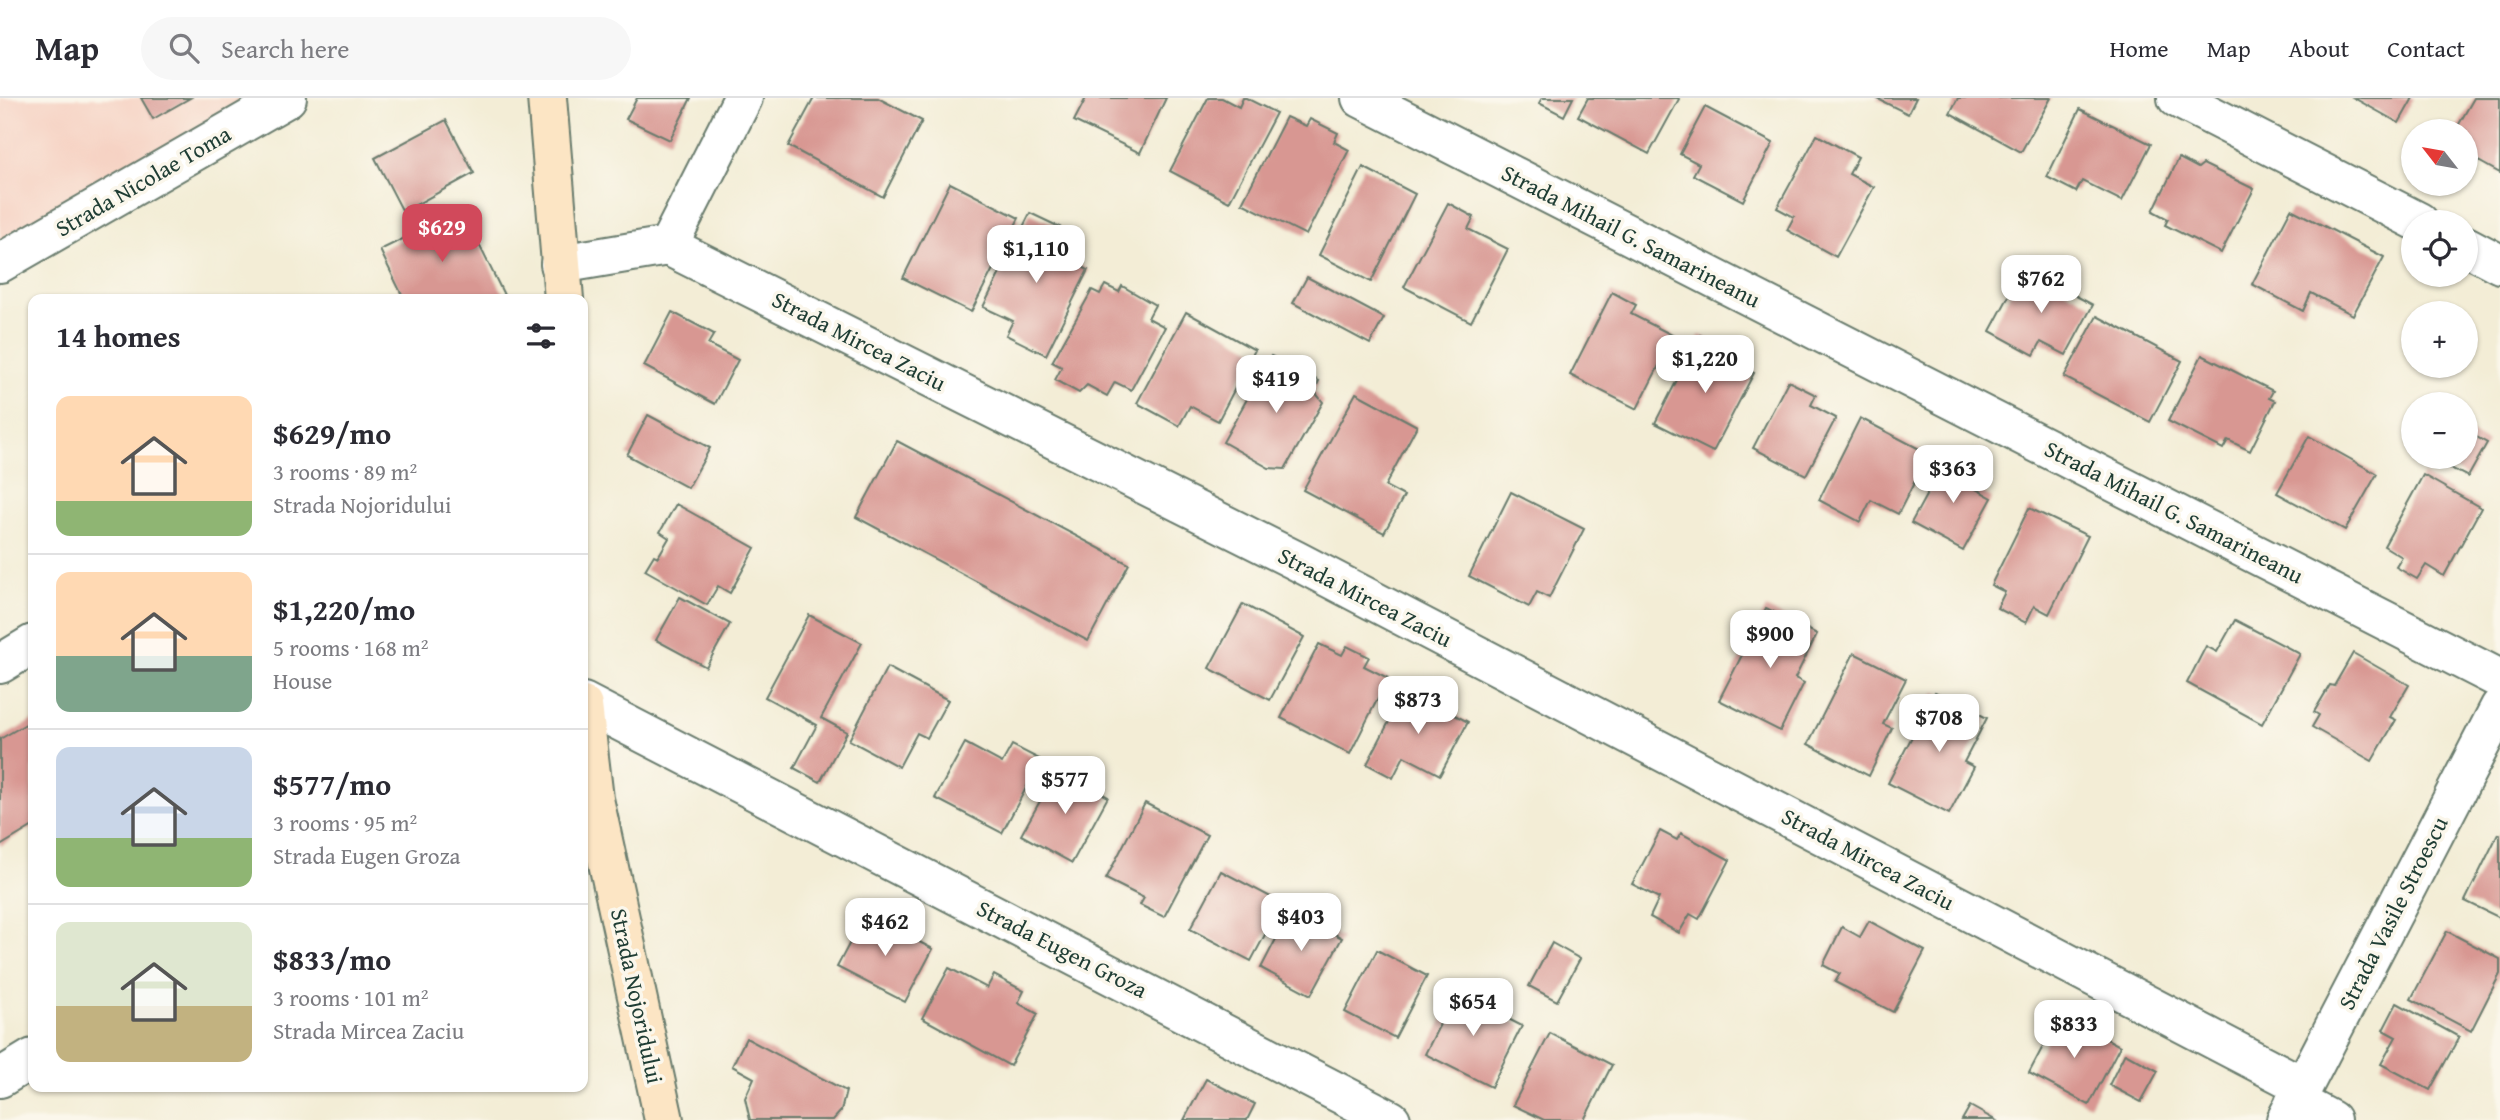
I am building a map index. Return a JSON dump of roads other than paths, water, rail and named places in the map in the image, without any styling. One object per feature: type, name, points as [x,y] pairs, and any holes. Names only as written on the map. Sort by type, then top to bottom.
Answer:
[{"type":"main road","points":[[547,98],[562,282]]},
{"type":"main road","name":"Strada Nojoridului","points":[[588,755],[594,799],[664,1120]]},
{"type":"street","name":"Strada Nicolae Toma","points":[[0,263],[287,98]]},
{"type":"street","points":[[562,282],[668,246],[743,98]]},
{"type":"street","name":"Strada Mihail G. Samarineanu","points":[[1361,98],[2500,679]]},
{"type":"street","points":[[2177,98],[2401,213]]},
{"type":"street","name":"Strada Mircea Zaciu","points":[[668,246],[1307,566],[2331,1120]]},
{"type":"street","points":[[2478,252],[2500,264]]},
{"type":"street","points":[[0,664],[28,647]]},
{"type":"street","name":"Strada Vasile Stroescu","points":[[2294,1102],[2500,707]]},
{"type":"street","name":"Strada Eugen Groza","points":[[588,720],[1391,1120]]},
{"type":"street","points":[[0,1078],[28,1061]]}]
